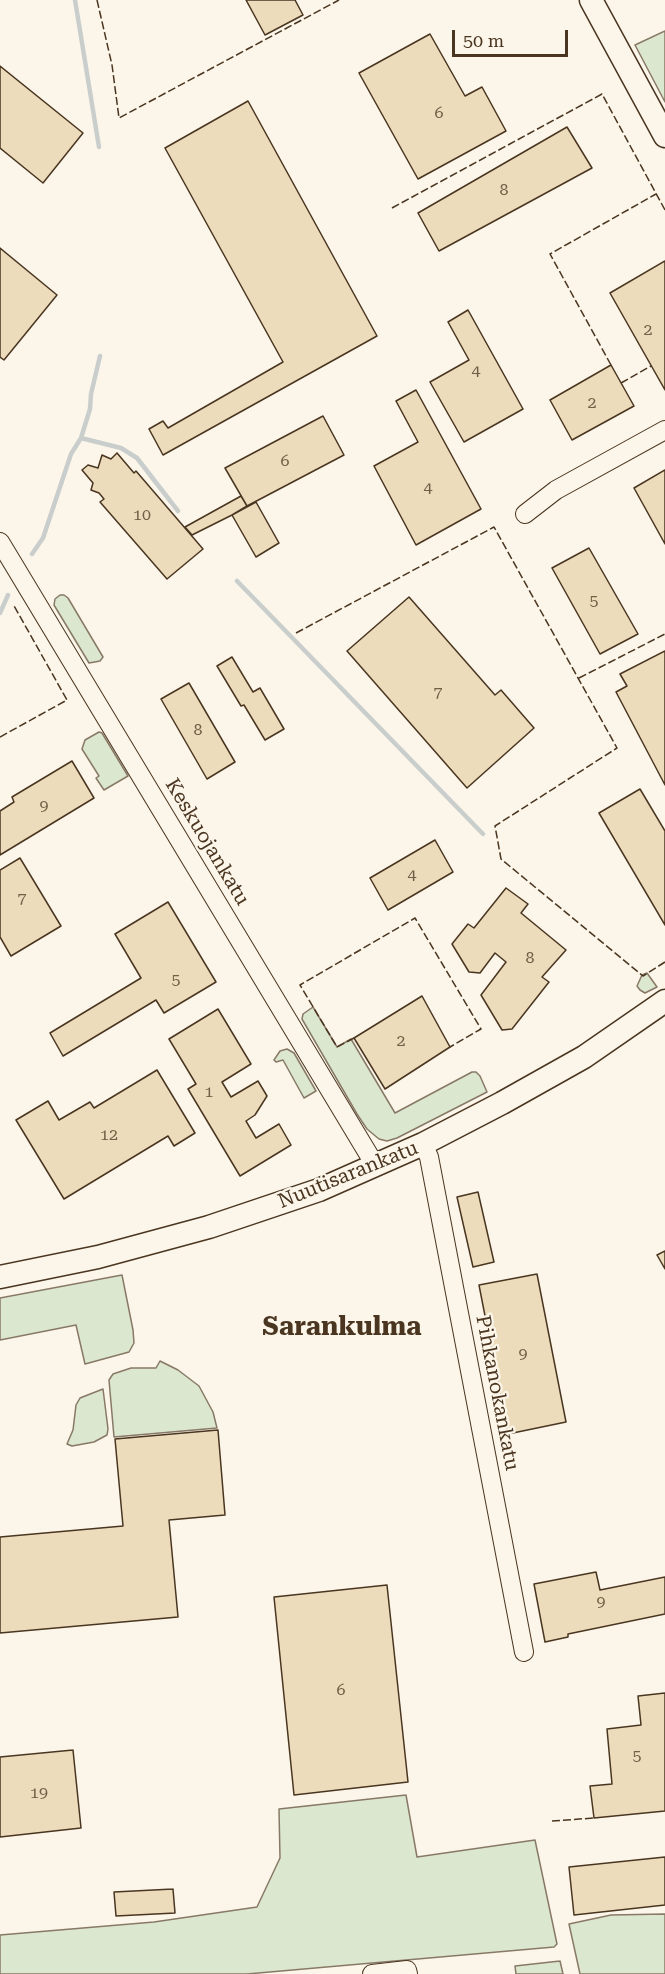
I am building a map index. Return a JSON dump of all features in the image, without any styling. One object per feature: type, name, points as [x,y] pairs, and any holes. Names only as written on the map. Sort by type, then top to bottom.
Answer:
[{"type":"main road","points":[[591,0],[665,136]]},
{"type":"main road","name":"Nuutisarankatu","points":[[0,1277],[98,1257],[209,1227],[319,1190],[423,1144],[502,1103],[584,1057],[665,1001]]},
{"type":"street","points":[[525,514],[556,490],[665,430]]},
{"type":"street","name":"Keskuojankatu","points":[[0,542],[375,1165]]},
{"type":"street","name":"Pihkanokankatu","points":[[423,1144],[429,1157],[524,1652]]},
{"type":"street","points":[[372,1974],[407,1972]]},
{"type":"green space","points":[[665,31],[665,102],[635,45]]},
{"type":"green space","points":[[60,595],[68,598],[103,657],[100,661],[89,663],[54,605],[55,599]]},
{"type":"green space","points":[[99,732],[102,733],[128,776],[104,790],[96,778],[99,776],[82,749],[85,740]]},
{"type":"green space","points":[[647,973],[657,987],[645,993],[637,986],[642,975]]},
{"type":"green space","points":[[313,1007],[337,1047],[351,1039],[395,1113],[472,1072],[480,1076],[487,1092],[397,1138],[387,1141],[379,1139],[367,1129],[357,1114],[302,1019],[303,1014]]},
{"type":"green space","points":[[287,1049],[294,1053],[316,1091],[304,1098],[283,1060],[276,1062],[274,1060],[280,1051]]},
{"type":"green space","points":[[122,1275],[133,1330],[134,1343],[129,1352],[85,1364],[76,1325],[0,1340],[0,1298]]},
{"type":"green space","points":[[160,1361],[178,1370],[199,1386],[213,1412],[217,1428],[114,1437],[109,1380],[113,1374],[131,1368],[156,1368]]},
{"type":"green space","points":[[103,1389],[107,1435],[94,1442],[72,1446],[67,1444],[73,1430],[76,1405],[80,1398]]},
{"type":"green space","points":[[406,1795],[417,1857],[535,1840],[557,1944],[554,1947],[247,1974],[0,1974],[0,1935],[154,1922],[257,1907],[280,1858],[279,1809]]},
{"type":"green space","points":[[665,1914],[665,1974],[580,1974],[569,1924],[611,1915]]},
{"type":"green space","points":[[560,1961],[563,1974],[516,1974],[515,1966]]},
{"type":"building","points":[[246,0],[295,0],[303,15],[265,35]]},
{"type":"building","points":[[430,34],[465,96],[482,87],[506,131],[418,179],[359,73]]},
{"type":"building","points":[[0,66],[83,133],[43,183],[0,148]]},
{"type":"building","points":[[248,101],[377,336],[163,455],[149,429],[163,421],[168,428],[283,362],[165,148]]},
{"type":"building","points":[[567,127],[592,168],[439,251],[418,213]]},
{"type":"building","points":[[0,248],[57,295],[4,360],[0,357]]},
{"type":"building","points":[[665,261],[665,390],[610,293]]},
{"type":"building","points":[[468,310],[523,409],[464,442],[430,382],[469,360],[448,322]]},
{"type":"building","points":[[611,365],[634,406],[572,440],[550,400]]},
{"type":"building","points":[[416,390],[481,509],[416,545],[374,466],[418,442],[396,401]]},
{"type":"building","points":[[323,416],[344,455],[247,506],[225,468]]},
{"type":"building","points":[[117,453],[134,473],[136,471],[203,549],[167,579],[100,502],[104,499],[99,493],[91,490],[93,483],[82,470],[88,465],[98,468],[102,455],[111,459]]},
{"type":"building","points":[[665,470],[665,544],[634,488]]},
{"type":"building","points":[[241,496],[247,506],[232,515],[192,535],[185,527]]},
{"type":"building","points":[[256,502],[279,543],[256,557],[232,515]]},
{"type":"building","points":[[589,548],[638,634],[600,654],[552,568]]},
{"type":"building","points":[[409,597],[495,695],[501,690],[534,728],[467,788],[347,651]]},
{"type":"building","points":[[665,651],[665,785],[616,692],[627,686],[620,674]]},
{"type":"building","points":[[232,657],[253,692],[260,688],[284,729],[265,740],[217,666]]},
{"type":"building","points":[[189,683],[235,762],[207,779],[161,699]]},
{"type":"building","points":[[72,761],[94,798],[0,855],[0,811],[14,802],[12,797]]},
{"type":"building","points":[[640,789],[665,831],[665,925],[599,813]]},
{"type":"building","points":[[435,840],[453,872],[388,910],[370,878]]},
{"type":"building","points":[[20,858],[61,926],[11,956],[0,937],[0,870]]},
{"type":"building","points":[[506,888],[528,904],[521,913],[566,950],[542,977],[549,982],[512,1029],[502,1030],[481,995],[506,962],[495,953],[480,973],[469,972],[452,944],[468,924],[474,928]]},
{"type":"building","points":[[168,902],[216,982],[164,1013],[156,1000],[63,1056],[50,1033],[141,978],[115,934]]},
{"type":"building","points":[[422,996],[450,1047],[385,1089],[354,1038]]},
{"type":"building","points":[[218,1009],[251,1064],[222,1082],[231,1097],[258,1081],[267,1096],[255,1115],[246,1121],[256,1138],[279,1124],[291,1145],[240,1176],[188,1089],[196,1084],[169,1039]]},
{"type":"building","points":[[157,1070],[195,1133],[174,1146],[168,1136],[64,1199],[16,1120],[48,1101],[59,1120],[90,1102],[94,1108]]},
{"type":"building","points":[[478,1192],[494,1262],[473,1267],[457,1197]]},
{"type":"building","points":[[665,1251],[665,1269],[657,1255]]},
{"type":"building","points":[[537,1274],[566,1422],[508,1434],[479,1285]]},
{"type":"building","points":[[218,1430],[225,1515],[169,1520],[178,1617],[0,1633],[0,1537],[123,1526],[115,1439]]},
{"type":"building","points":[[596,1572],[600,1590],[665,1577],[665,1614],[568,1634],[568,1637],[545,1642],[534,1584]]},
{"type":"building","points":[[387,1585],[408,1782],[294,1795],[274,1597]]},
{"type":"building","points":[[665,1693],[665,1811],[594,1818],[590,1786],[612,1784],[607,1729],[641,1725],[638,1696]]},
{"type":"building","points":[[73,1750],[81,1828],[0,1837],[0,1757]]},
{"type":"building","points":[[665,1857],[665,1905],[574,1915],[569,1867]]},
{"type":"building","points":[[173,1889],[175,1913],[116,1916],[114,1892]]},
{"type":"waterway","points":[[75,0],[99,147]]},
{"type":"waterway","points":[[32,554],[43,538],[71,454],[81,438],[90,409],[100,356]]},
{"type":"waterway","points":[[81,438],[121,448],[137,458],[178,511]]},
{"type":"waterway","points":[[237,581],[483,834]]},
{"type":"waterway","points":[[0,613],[8,595]]},
{"type":"fence","points":[[97,0],[112,65],[119,118],[339,0]]},
{"type":"fence","points":[[392,208],[602,94],[665,210]]},
{"type":"fence","points":[[611,365],[550,254],[656,194]]},
{"type":"fence","points":[[621,383],[651,366]]},
{"type":"fence","points":[[296,633],[494,527],[617,748],[495,826],[501,859],[643,976],[665,962]]},
{"type":"fence","points":[[0,737],[67,700],[13,604]]},
{"type":"fence","points":[[579,678],[665,634]]},
{"type":"fence","points":[[354,1038],[337,1047],[300,985],[415,918],[481,1029],[450,1047]]},
{"type":"fence","points":[[552,1821],[594,1818]]},
{"type":"district","name":"Sarankulma","points":[[342,1327]]}]
